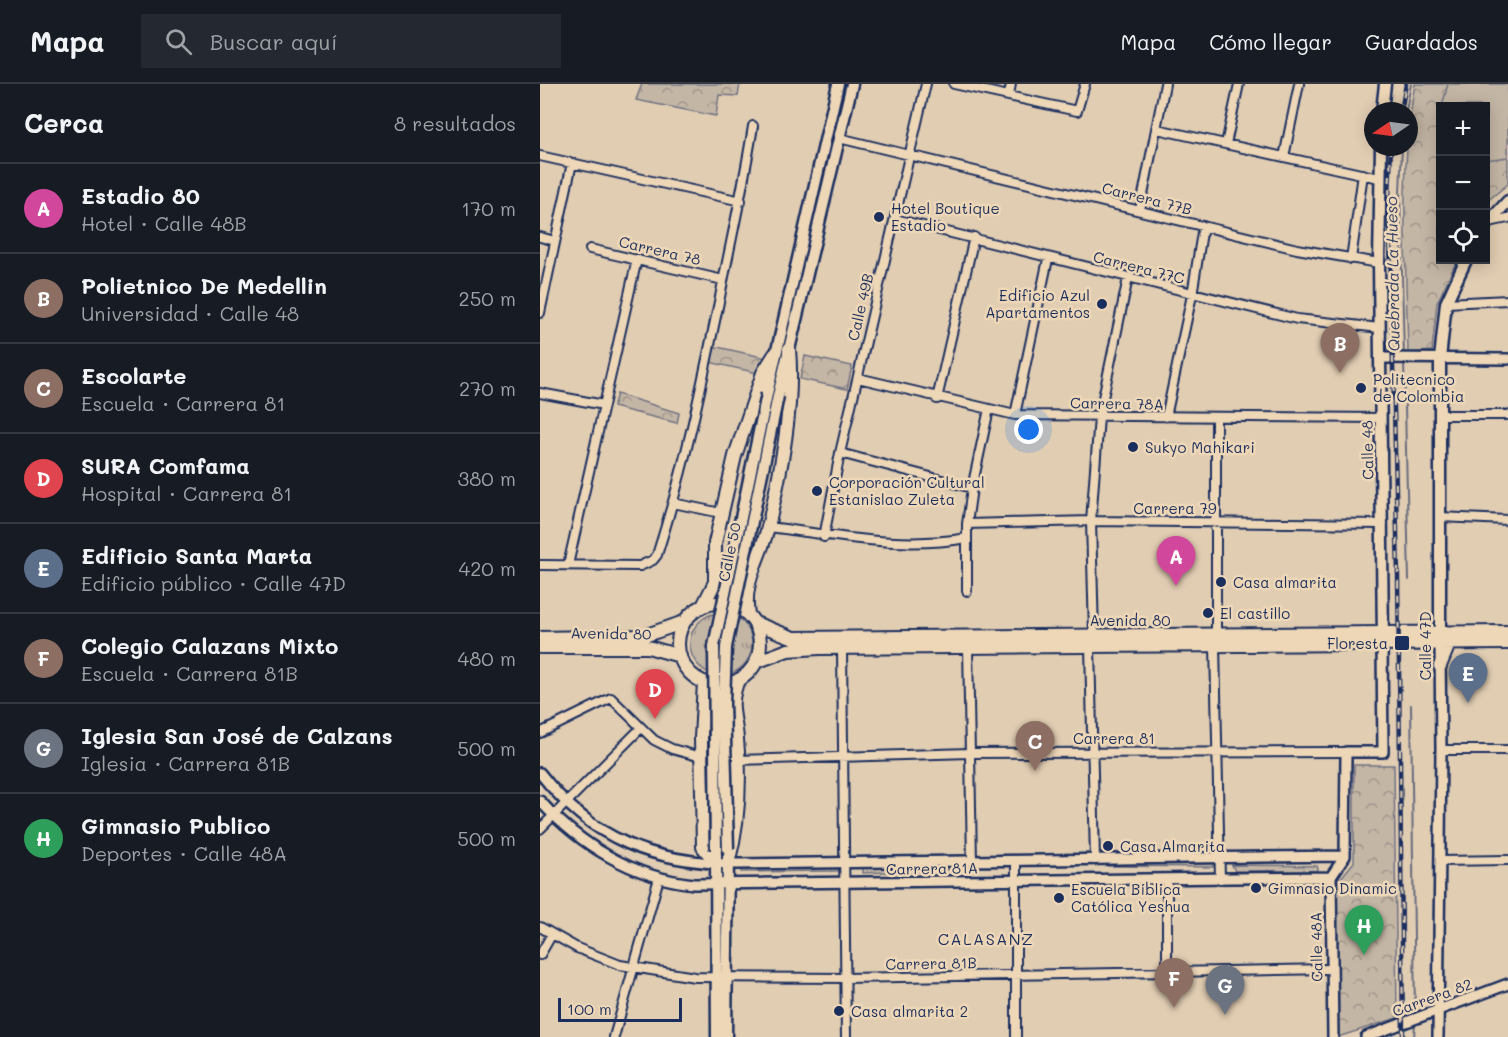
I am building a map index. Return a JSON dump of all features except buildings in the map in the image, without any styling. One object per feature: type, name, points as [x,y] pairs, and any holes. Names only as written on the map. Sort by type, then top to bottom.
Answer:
[{"type":"main road","name":"Calle 50","points":[[773,395],[775,354],[838,84]]},
{"type":"main road","name":"Calle 50","points":[[726,1037],[722,978],[722,850],[714,646],[773,395],[789,349],[852,84]]},
{"type":"main road","points":[[1383,102],[1385,84]]},
{"type":"main road","name":"Calle 48","points":[[1380,156],[1383,639]]},
{"type":"main road","points":[[1490,220],[1508,201]]},
{"type":"main road","name":"Calle 47D","points":[[1443,640],[1440,359],[1446,303],[1464,264]]},
{"type":"main road","points":[[705,682],[701,757],[703,847],[722,864],[738,826],[737,737],[731,714],[733,692],[738,680],[756,662],[760,642],[751,619],[746,587],[768,527],[785,442],[791,371],[789,349]]},
{"type":"main road","points":[[738,680],[727,684],[705,682],[689,672],[680,656],[678,645],[684,622],[703,606],[715,582],[715,543],[735,456],[763,373],[775,354]]},
{"type":"main road","points":[[703,606],[727,603],[751,619]]},
{"type":"main road","name":"Avenida 80","points":[[751,619],[794,638],[1092,641],[1383,639],[1508,643]]},
{"type":"main road","name":"Avenida 80","points":[[540,638],[644,636],[684,622]]},
{"type":"main road","name":"Avenida 80","points":[[1443,640],[1508,632]]},
{"type":"main road","points":[[1440,666],[1443,640]]},
{"type":"main road","name":"Avenida 80","points":[[756,662],[788,650],[968,647],[1092,641]]},
{"type":"main road","name":"Avenida 80","points":[[540,647],[648,647],[680,656]]},
{"type":"main road","name":"Calle 50","points":[[717,1037],[722,978]]},
{"type":"street","name":"Calle 49B","points":[[824,537],[840,453],[926,84]]},
{"type":"street","points":[[954,84],[1077,111],[1084,84]]},
{"type":"street","points":[[1009,95],[1011,84]]},
{"type":"street","points":[[1140,210],[1165,84]]},
{"type":"street","points":[[1226,144],[1239,84]]},
{"type":"street","points":[[1284,157],[1299,84]]},
{"type":"street","points":[[540,565],[640,566],[653,560],[673,503],[741,201],[753,126]]},
{"type":"street","points":[[1157,129],[1379,178]]},
{"type":"street","points":[[839,138],[910,154]]},
{"type":"street","name":"Carrera 77B","points":[[910,154],[1203,226],[1351,259],[1379,263]]},
{"type":"street","points":[[540,156],[741,201]]},
{"type":"street","points":[[540,313],[572,163]]},
{"type":"street","points":[[1351,259],[1363,174]]},
{"type":"street","points":[[1490,223],[1508,218]]},
{"type":"street","name":"Carrera 77C","points":[[895,219],[974,237],[1048,259],[1192,295],[1296,319],[1380,328]]},
{"type":"street","points":[[1166,417],[1192,295],[1203,226]]},
{"type":"street","points":[[540,237],[555,240]]},
{"type":"street","points":[[937,399],[974,237]]},
{"type":"street","name":"Carrera 78","points":[[590,249],[723,280]]},
{"type":"street","points":[[568,565],[637,259]]},
{"type":"street","points":[[1015,415],[1048,259]]},
{"type":"street","points":[[1095,860],[1091,521],[1099,417],[1128,278]]},
{"type":"street","points":[[1446,303],[1508,300]]},
{"type":"street","points":[[1380,358],[1508,360]]},
{"type":"street","name":"Carrera 78A","points":[[858,378],[937,399],[1015,415],[1381,418]]},
{"type":"street","points":[[540,393],[604,405]]},
{"type":"street","points":[[967,591],[967,525],[972,488],[989,409]]},
{"type":"street","points":[[1439,415],[1508,415]]},
{"type":"street","points":[[1216,418],[1215,640],[1220,879]]},
{"type":"street","points":[[840,453],[972,488]]},
{"type":"street","points":[[673,503],[721,513]]},
{"type":"street","points":[[1440,517],[1508,520]]},
{"type":"street","name":"Carrera 79","points":[[967,525],[1091,521],[1383,524]]},
{"type":"street","points":[[768,527],[824,537],[898,543],[945,542],[967,538]]},
{"type":"street","name":"Calle 48","points":[[1383,639],[1383,752]]},
{"type":"street","points":[[968,647],[972,861]]},
{"type":"street","points":[[842,648],[846,1037]]},
{"type":"street","name":"Calle 47D","points":[[1438,1037],[1440,666]]},
{"type":"street","points":[[540,733],[607,699],[617,701],[640,729],[664,745],[701,757]]},
{"type":"street","points":[[540,829],[640,729]]},
{"type":"street","points":[[1441,750],[1508,750]]},
{"type":"street","points":[[1331,877],[1345,856],[1346,752]]},
{"type":"street","name":"Carrera 81","points":[[737,760],[970,753],[1383,752]]},
{"type":"street","name":"Carrera 81A","points":[[540,773],[566,802],[602,831],[635,848],[670,859],[722,864],[1345,856]]},
{"type":"street","name":"Carrera 81A","points":[[540,801],[573,833],[603,853],[659,878],[683,883],[722,886],[1331,877]]},
{"type":"street","points":[[1016,860],[1016,1037]]},
{"type":"street","points":[[1440,861],[1508,860]]},
{"type":"street","name":"Calle 48A","points":[[1331,877],[1333,1037]]},
{"type":"street","points":[[614,1037],[659,878]]},
{"type":"street","points":[[1167,880],[1167,971]]},
{"type":"street","name":"Carrera 81B","points":[[540,927],[584,951],[634,969],[680,976],[846,978],[1331,969]]},
{"type":"street","points":[[540,955],[552,934]]},
{"type":"street","name":"Carrera 82","points":[[1368,1037],[1393,1030],[1508,984]]},
{"type":"green space","points":[[642,84],[740,84],[738,96],[719,95],[716,116],[636,100]]},
{"type":"green space","points":[[1415,84],[1508,84],[1508,184],[1490,199],[1490,102],[1436,102],[1436,264],[1455,264],[1437,303],[1432,351],[1408,353],[1405,183],[1407,156],[1418,156],[1418,102],[1412,102]]},
{"type":"green space","points":[[1448,84],[1508,84],[1508,157],[1490,159],[1490,102],[1443,102]]},
{"type":"green space","points":[[713,346],[775,360],[771,376],[709,362]]},
{"type":"green space","points":[[805,356],[852,366],[847,389],[800,379]]},
{"type":"green space","points":[[617,394],[679,413],[677,423],[613,407]]},
{"type":"green space","points":[[721,613],[738,618],[743,622],[747,627],[752,644],[747,661],[743,666],[738,670],[721,675],[704,670],[699,666],[695,661],[690,644],[695,627],[699,622],[704,618]]},
{"type":"green space","points":[[1354,765],[1394,765],[1397,1018],[1338,1037],[1336,884],[1354,862]]},
{"type":"green space","points":[[1108,858],[1213,862],[1213,867],[1108,866]]},
{"type":"green space","points":[[958,862],[959,869],[863,873],[863,865]]},
{"type":"green space","points":[[839,863],[839,871],[741,872],[741,866]]},
{"type":"green space","points":[[1232,865],[1317,866],[1318,869],[1316,871],[1235,871]]},
{"type":"waterway","name":"Quebrada La Hueso","points":[[1408,102],[1411,84]]},
{"type":"waterway","name":"Quebrada La Hueso","points":[[1402,156],[1400,193],[1404,355]]},
{"type":"waterway","name":"Quebrada La Hueso","points":[[1404,361],[1409,580]]},
{"type":"waterway","name":"Quebrada La Hueso","points":[[1411,705],[1415,1016]]},
{"type":"waterway","name":"Quebrada La Hueso","points":[[1414,1037],[1415,1022]]},
{"type":"railway","points":[[1403,102],[1406,84]]},
{"type":"railway","points":[[1391,156],[1389,197],[1398,575],[1403,1037]]},
{"type":"place","name":"Hotel Boutique Estadio","points":[[879,217]]},
{"type":"place","name":"Edificio Azul Apartamentos","points":[[1102,304]]},
{"type":"place","name":"Polietnico De Medellin","points":[[1340,373]]},
{"type":"place","name":"Politecnico de Colombia","points":[[1361,388]]},
{"type":"place","name":"Sukyo Mahikari","points":[[1133,447]]},
{"type":"place","name":"Corporación Cultural Estanislao Zuleta","points":[[817,491]]},
{"type":"place","name":"Casa almarita","points":[[1221,582]]},
{"type":"place","name":"Estadio 80","points":[[1176,586]]},
{"type":"place","name":"El castillo","points":[[1208,613]]},
{"type":"place","name":"Floresta","points":[[1402,643]]},
{"type":"place","name":"Edificio Santa Marta","points":[[1468,703]]},
{"type":"place","name":"SURA Comfama","points":[[655,719]]},
{"type":"place","name":"Escolarte","points":[[1035,771]]},
{"type":"place","name":"Casa Almarita","points":[[1108,846]]},
{"type":"place","name":"Gimnasio Dinamic","points":[[1256,888]]},
{"type":"place","name":"Escuela Bíblica Católica Yeshua","points":[[1059,898]]},
{"type":"place","name":"Gimnasio Publico","points":[[1364,955]]},
{"type":"place","name":"Colegio Calazans Mixto","points":[[1174,1008]]},
{"type":"place","name":"Casa almarita 2","points":[[839,1011]]},
{"type":"place","name":"Iglesia San José de Calzans","points":[[1225,1015]]},
{"type":"district","name":"CALASANZ","points":[[986,938]]}]
